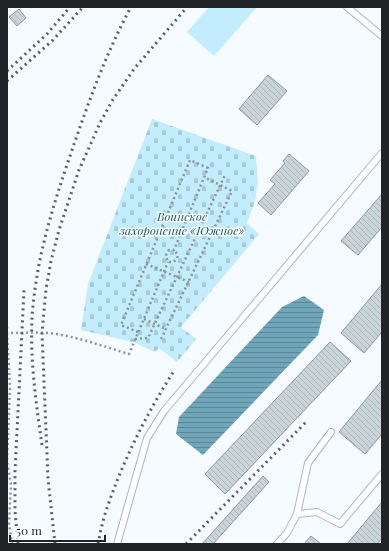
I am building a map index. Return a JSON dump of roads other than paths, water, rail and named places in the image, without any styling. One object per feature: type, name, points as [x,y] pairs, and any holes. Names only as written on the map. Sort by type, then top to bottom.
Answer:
[{"type":"lane","points":[[347,7],[382,36]]},
{"type":"lane","points":[[117,544],[147,438],[164,411],[382,153]]},
{"type":"lane","points":[[277,544],[287,533],[297,514],[308,463],[331,432]]},
{"type":"lane","points":[[297,514],[317,512],[340,524],[382,474]]},
{"type":"railway","points":[[7,71],[47,34],[70,7]]},
{"type":"railway","points":[[7,81],[53,40],[83,7]]},
{"type":"railway","points":[[42,445],[34,382],[32,350],[34,296],[41,253],[58,191],[98,77],[131,7]]},
{"type":"railway","points":[[55,544],[48,479],[42,333],[46,289],[51,261],[59,230],[79,170],[100,123],[112,101],[134,69],[187,7]]},
{"type":"railway","points":[[18,544],[15,511],[15,472],[24,290]]},
{"type":"railway","points":[[98,544],[105,514],[126,459],[144,422],[174,371]]},
{"type":"railway","points":[[186,544],[307,421]]},
{"type":"park label","name":"Воинское захоронение «Южное»","points":[[182,224]]}]
